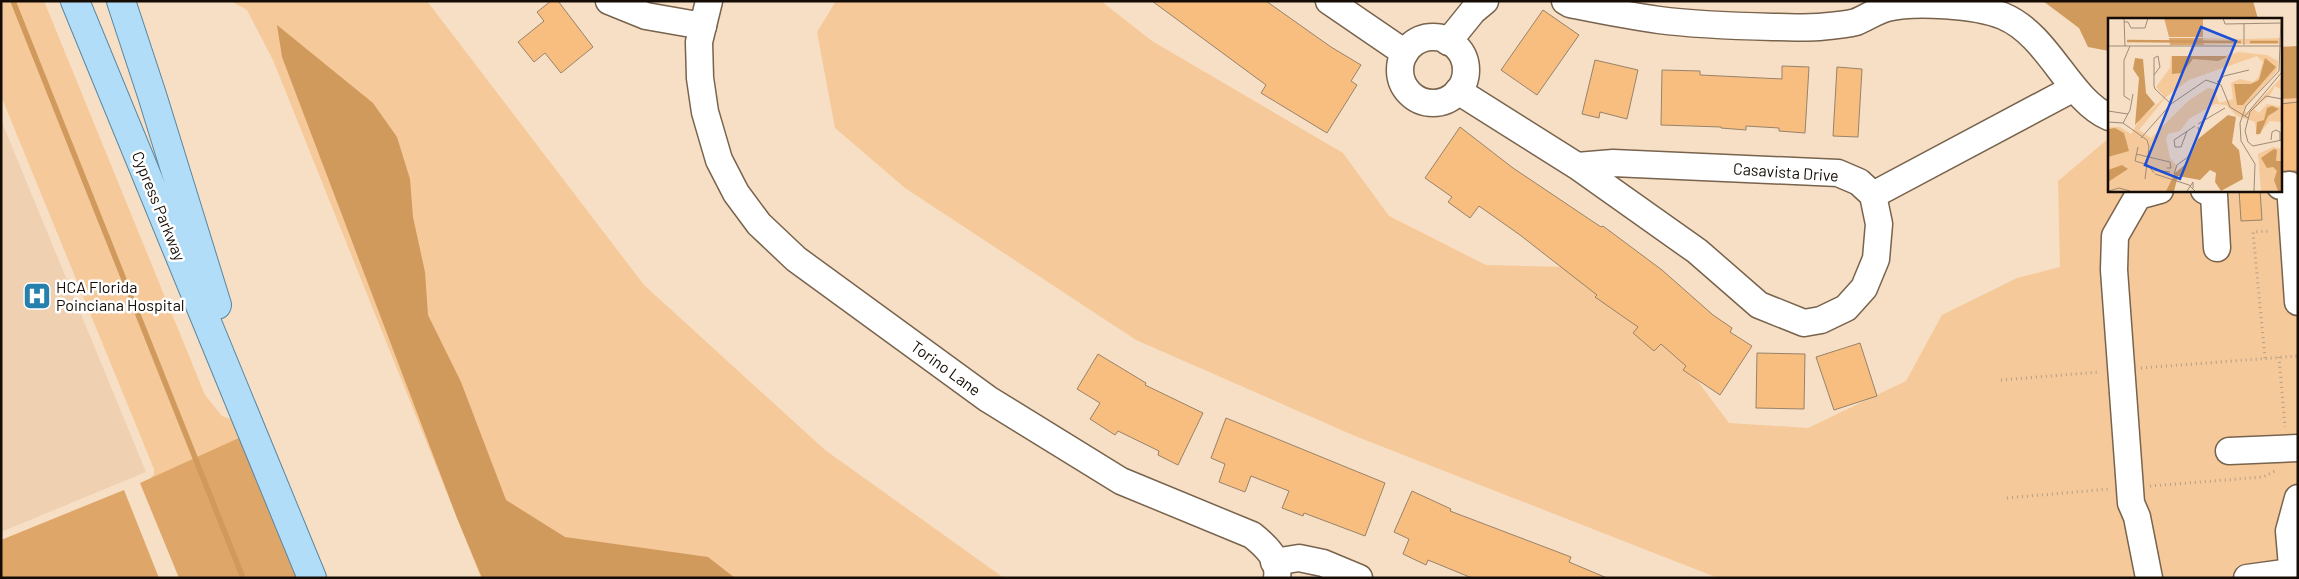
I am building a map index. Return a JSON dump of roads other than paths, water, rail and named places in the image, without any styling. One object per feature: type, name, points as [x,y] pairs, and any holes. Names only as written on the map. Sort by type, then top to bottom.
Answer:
[{"type":"main road","name":"Cypress Parkway","points":[[75,1],[312,578]]},
{"type":"main road","name":"Cypress Parkway","points":[[121,1],[164,132],[215,300],[300,550]]},
{"type":"street","points":[[609,1],[646,16],[703,26]]},
{"type":"street","name":"Torino Lane","points":[[709,1],[699,42],[700,78],[705,112],[719,160],[736,193],[759,224],[796,259],[988,399],[1121,481],[1252,536],[1269,549],[1276,570],[1299,558],[1323,563],[1360,578]]},
{"type":"street","points":[[1329,1],[1405,52]]},
{"type":"street","points":[[1448,42],[1473,11],[1485,1]]},
{"type":"street","points":[[1564,1],[1570,4],[1660,20],[1734,26],[1817,27],[1855,22],[1888,8],[1911,6],[1977,9],[2004,16],[2024,30],[2050,55],[2074,88],[2101,114],[2108,116]]},
{"type":"street","points":[[1432,37],[1448,42],[1460,51],[1464,61],[1466,71],[1464,82],[1450,99],[1429,103],[1418,100],[1409,94],[1400,74],[1405,52],[1412,44],[1422,39],[1432,37]]},
{"type":"street","points":[[1458,91],[1577,166],[1697,251],[1759,306],[1780,316],[1804,323],[1821,320],[1846,308],[1864,288],[1876,258],[1879,224],[1874,195],[2074,88]]},
{"type":"street","name":"Casavista Drive","points":[[1577,166],[1613,162],[1838,173],[1859,182],[1874,195]]},
{"type":"street","points":[[2282,186],[2290,185],[2298,302]]},
{"type":"street","points":[[2149,578],[2137,517],[2131,503],[2114,270],[2115,236],[2126,214],[2138,196],[2156,191]]},
{"type":"street","points":[[2217,192],[2217,248]]},
{"type":"street","points":[[2229,451],[2292,448]]},
{"type":"street","points":[[2247,578],[2294,573],[2289,531],[2298,498]]},
{"type":"waterway","points":[[13,1],[243,578]]},
{"type":"place","name":"HCA Florida Poinciana Hospital","points":[[37,296]]}]
